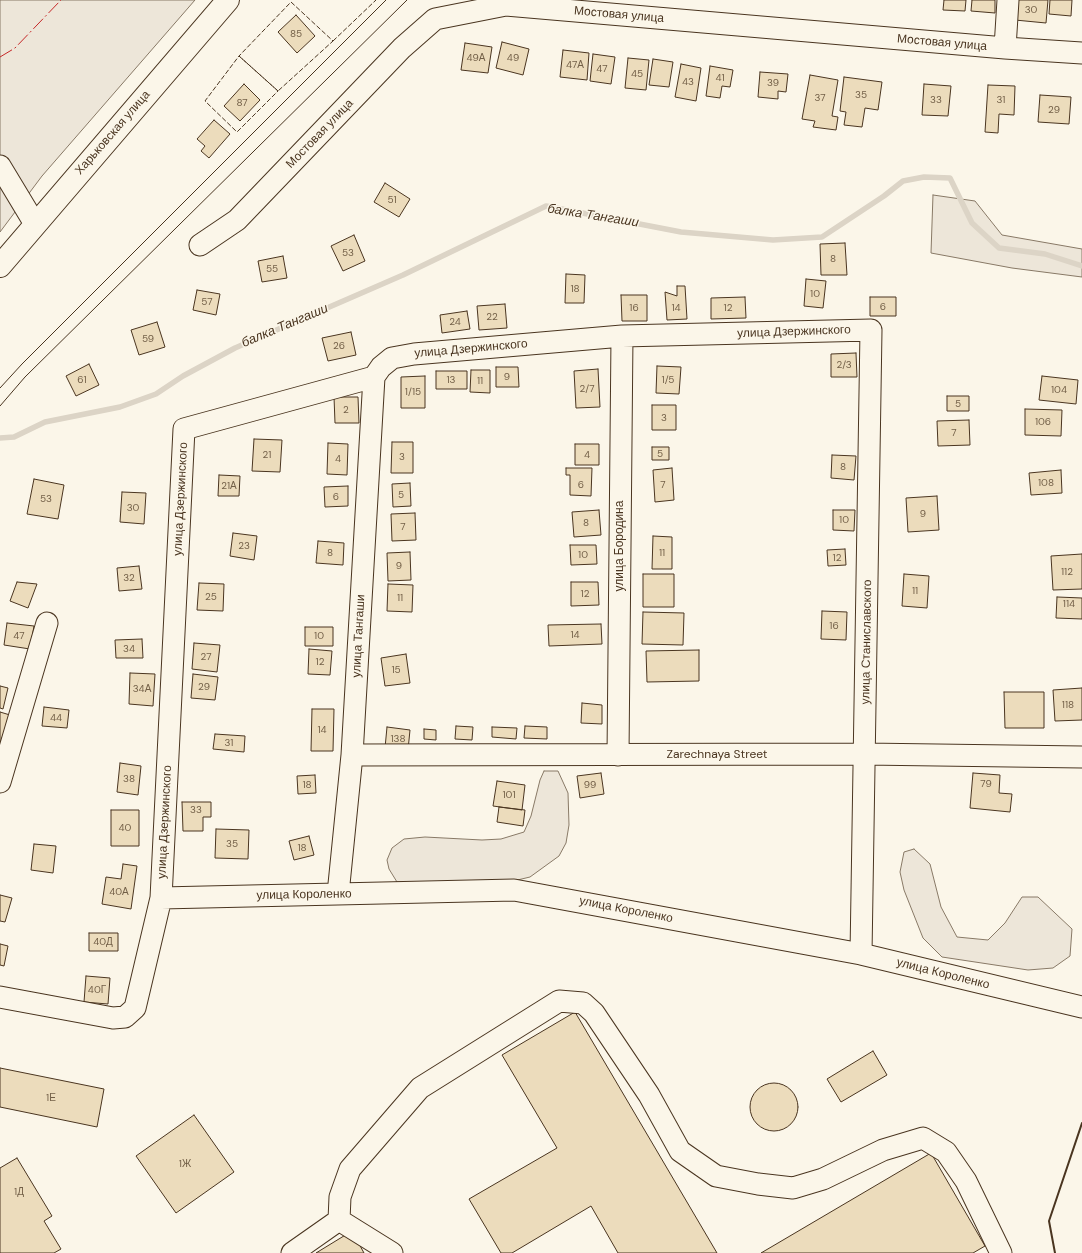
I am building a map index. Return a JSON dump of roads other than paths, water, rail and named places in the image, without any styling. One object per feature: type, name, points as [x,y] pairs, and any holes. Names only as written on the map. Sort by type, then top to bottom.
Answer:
[{"type":"main road","name":"Харьковская улица","points":[[0,266],[228,0]]},
{"type":"street","points":[[1005,48],[1008,0]]},
{"type":"street","name":"Мостовая улица","points":[[200,245],[237,220],[402,48],[435,19],[506,3],[1005,48],[1082,53]]},
{"type":"street","points":[[0,166],[35,224]]},
{"type":"street","name":"улица Дзержинского","points":[[0,997],[112,1018],[125,1017],[135,1008],[161,898],[184,429],[374,377],[381,367],[392,358],[414,354],[622,336],[871,330]]},
{"type":"street","name":"улица Станиславского","points":[[861,954],[871,330]]},
{"type":"street","name":"улица Бородина","points":[[618,755],[622,336]]},
{"type":"street","name":"улица Тангаши","points":[[338,894],[352,755],[374,377]]},
{"type":"street","points":[[0,782],[47,623]]},
{"type":"street","name":"Zarechnaya Street","points":[[352,755],[865,754],[1082,757]]},
{"type":"street","name":"улица Короленко","points":[[161,898],[514,890],[861,954],[1082,1007]]},
{"type":"street","points":[[340,1220],[340,1197],[350,1169],[420,1088],[559,1001],[583,1003],[594,1013],[649,1094],[680,1151],[716,1176],[758,1184],[793,1188],[823,1179],[883,1150],[923,1138],[946,1152],[966,1181],[1001,1253]]},
{"type":"street","points":[[292,1253],[340,1220]]},
{"type":"street","points":[[340,1220],[392,1253]]},
{"type":"waterway","name":"балка Тангаши","points":[[0,438],[14,437],[45,422],[120,407],[156,394],[183,376],[235,348],[403,275],[546,206],[681,232],[773,240],[822,237],[884,196],[903,181],[924,177],[950,178],[972,223],[999,248],[1045,254],[1082,266]]},
{"type":"tram line","points":[[0,388],[22,364],[386,0]]},
{"type":"tram line","points":[[0,406],[25,377],[407,0]]}]
